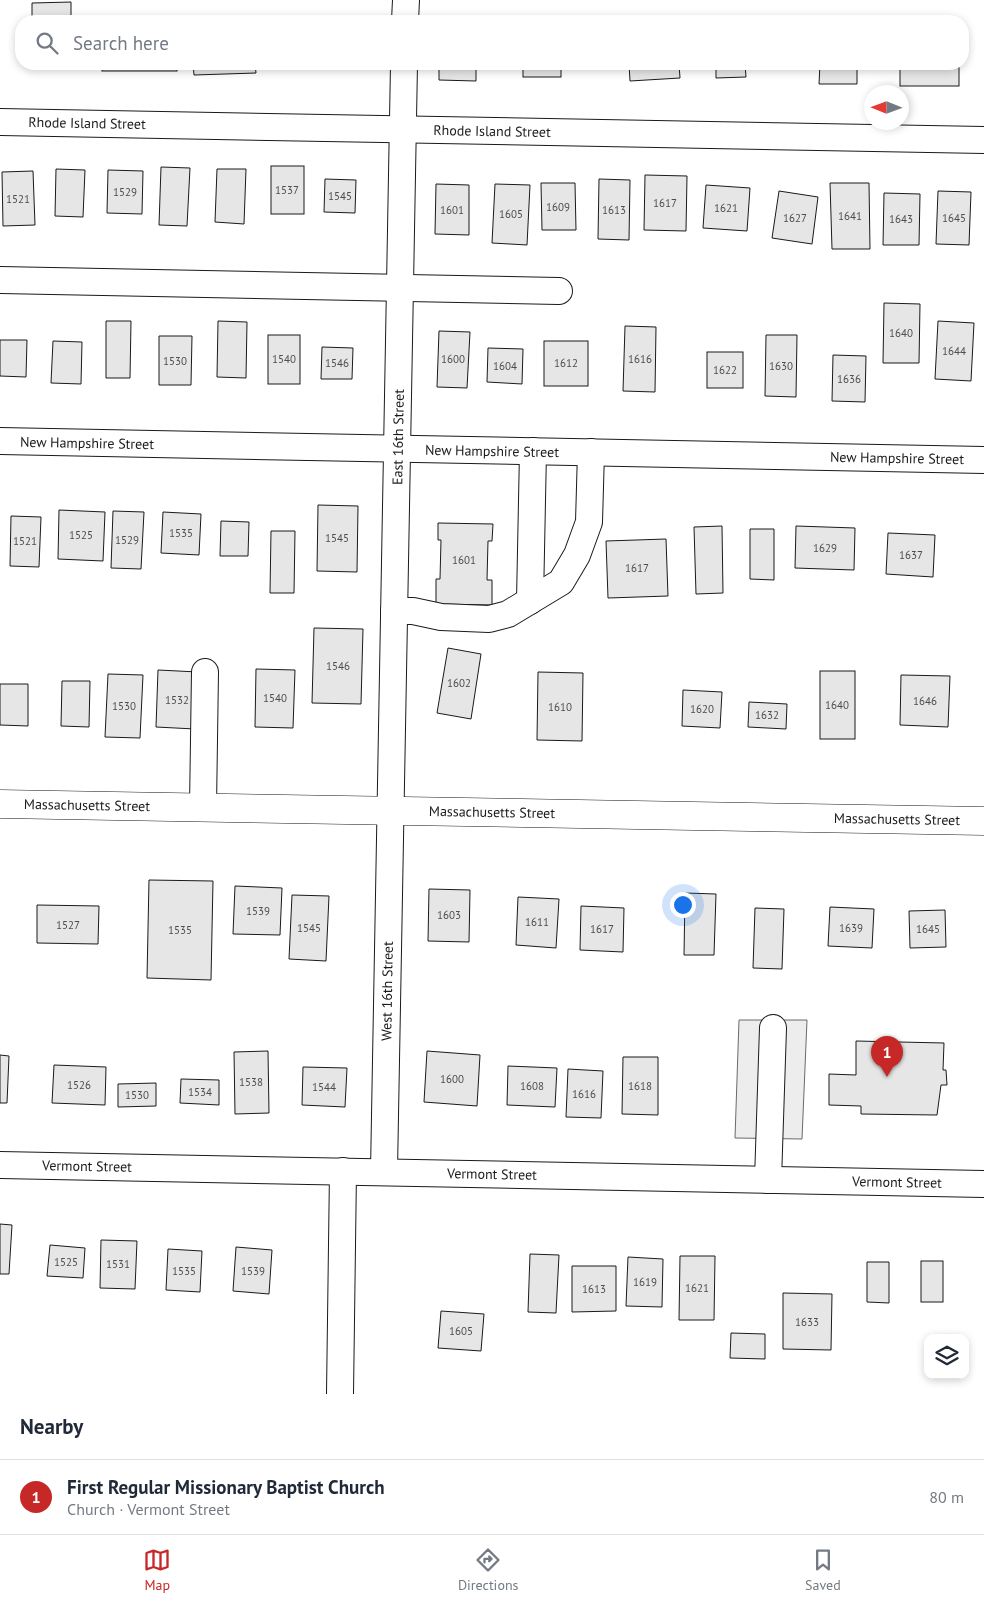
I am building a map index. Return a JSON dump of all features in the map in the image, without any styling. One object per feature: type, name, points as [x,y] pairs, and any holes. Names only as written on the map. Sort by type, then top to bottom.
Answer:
[{"type":"main road","name":"Massachusetts Street","points":[[0,804],[984,821]]},
{"type":"street","points":[[405,15],[406,0]]},
{"type":"street","name":"East 16th Street","points":[[390,810],[404,70]]},
{"type":"street","name":"Rhode Island Street","points":[[0,122],[984,140]]},
{"type":"street","points":[[0,280],[559,291]]},
{"type":"street","name":"New Hampshire Street","points":[[0,441],[984,460]]},
{"type":"street","points":[[530,601],[534,451]]},
{"type":"street","points":[[394,611],[413,611],[441,617],[489,618],[508,614],[561,582],[578,555],[589,522],[590,452]]},
{"type":"street","points":[[203,807],[205,672]]},
{"type":"street","name":"West 16th Street","points":[[384,1171],[390,810]]},
{"type":"street","points":[[768,1180],[773,1028]]},
{"type":"street","name":"Vermont Street","points":[[0,1165],[343,1170],[984,1184]]},
{"type":"street","points":[[340,1394],[343,1170]]},
{"type":"shaded area","points":[[739,1020],[807,1020],[802,1139],[735,1138]]},
{"type":"building","points":[[71,2],[71,15],[32,15],[32,3]]},
{"type":"building","points":[[102,70],[177,70],[177,71]]},
{"type":"building","points":[[194,70],[256,70],[256,73],[194,75]]},
{"type":"building","points":[[439,70],[476,70],[476,81],[439,80]]},
{"type":"building","points":[[523,70],[561,70],[561,77],[523,77]]},
{"type":"building","points":[[629,70],[679,70],[680,78],[630,81]]},
{"type":"building","points":[[716,70],[745,70],[746,77],[716,78]]},
{"type":"building","points":[[820,70],[857,70],[857,84],[819,84]]},
{"type":"building","points":[[900,70],[959,70],[959,86],[900,85]]},
{"type":"building","points":[[271,166],[304,166],[304,214],[271,214]]},
{"type":"building","points":[[161,167],[190,168],[187,226],[159,225]]},
{"type":"building","points":[[56,169],[85,170],[83,217],[55,216]]},
{"type":"building","points":[[217,169],[246,169],[244,224],[215,222]]},
{"type":"building","points":[[108,170],[143,171],[142,214],[107,213]]},
{"type":"building","points":[[33,171],[35,225],[3,226],[2,172]]},
{"type":"building","points":[[645,175],[687,176],[686,231],[644,230]]},
{"type":"building","points":[[325,179],[356,180],[355,213],[324,212]]},
{"type":"building","points":[[599,179],[630,180],[629,240],[598,239]]},
{"type":"building","points":[[541,183],[575,183],[576,230],[542,230]]},
{"type":"building","points":[[830,183],[869,183],[870,249],[832,249]]},
{"type":"building","points":[[436,184],[469,185],[469,235],[435,234]]},
{"type":"building","points":[[495,184],[530,185],[527,245],[492,243]]},
{"type":"building","points":[[706,185],[750,188],[747,231],[703,228]]},
{"type":"building","points":[[779,191],[818,197],[812,244],[772,238]]},
{"type":"building","points":[[938,191],[971,192],[969,245],[936,244]]},
{"type":"building","points":[[884,193],[920,194],[919,245],[883,245]]},
{"type":"building","points":[[884,303],[920,304],[919,363],[883,363]]},
{"type":"building","points":[[106,321],[131,321],[130,378],[106,378]]},
{"type":"building","points":[[218,321],[247,322],[246,378],[217,377]]},
{"type":"building","points":[[938,321],[974,323],[971,381],[935,379]]},
{"type":"building","points":[[625,326],[656,327],[655,392],[623,391]]},
{"type":"building","points":[[439,331],[470,332],[467,388],[437,387]]},
{"type":"building","points":[[268,335],[300,335],[300,384],[268,384]]},
{"type":"building","points":[[766,335],[797,335],[796,397],[765,396]]},
{"type":"building","points":[[159,336],[192,336],[191,385],[159,385]]},
{"type":"building","points":[[0,340],[27,340],[26,377],[0,376]]},
{"type":"building","points":[[53,341],[82,342],[81,384],[51,383]]},
{"type":"building","points":[[544,341],[588,341],[588,386],[544,386]]},
{"type":"building","points":[[322,347],[353,348],[352,379],[321,379]]},
{"type":"building","points":[[488,348],[523,349],[522,384],[487,382]]},
{"type":"building","points":[[707,352],[743,352],[743,388],[707,388]]},
{"type":"building","points":[[833,355],[866,356],[865,402],[832,401]]},
{"type":"building","points":[[318,505],[358,506],[357,572],[317,571]]},
{"type":"building","points":[[59,510],[105,512],[103,561],[58,559]]},
{"type":"building","points":[[113,511],[144,512],[141,569],[111,568]]},
{"type":"building","points":[[163,512],[201,514],[199,555],[161,553]]},
{"type":"building","points":[[11,516],[41,517],[39,567],[10,566]]},
{"type":"building","points":[[221,521],[249,522],[248,556],[220,556]]},
{"type":"building","points":[[438,523],[493,524],[492,541],[488,541],[487,580],[492,580],[492,605],[436,604],[436,579],[440,579],[441,540],[438,540]]},
{"type":"building","points":[[722,526],[723,593],[696,594],[694,527]]},
{"type":"building","points":[[796,526],[855,528],[854,570],[795,568]]},
{"type":"building","points":[[750,529],[774,529],[774,580],[750,579]]},
{"type":"building","points":[[271,531],[295,531],[294,593],[270,593]]},
{"type":"building","points":[[888,533],[935,535],[933,577],[886,574]]},
{"type":"building","points":[[666,539],[668,596],[608,598],[606,541]]},
{"type":"building","points":[[314,628],[363,629],[361,704],[312,703]]},
{"type":"building","points":[[448,648],[481,654],[471,719],[437,713]]},
{"type":"building","points":[[256,669],[295,670],[293,728],[255,727]]},
{"type":"building","points":[[158,670],[198,672],[195,729],[156,727]]},
{"type":"building","points":[[820,671],[855,671],[855,739],[820,739]]},
{"type":"building","points":[[538,672],[583,673],[582,741],[537,740]]},
{"type":"building","points":[[108,674],[143,675],[140,738],[105,737]]},
{"type":"building","points":[[901,675],[950,676],[948,727],[900,725]]},
{"type":"building","points":[[62,681],[90,681],[89,727],[61,726]]},
{"type":"building","points":[[0,684],[28,684],[28,726],[0,725]]},
{"type":"building","points":[[683,690],[722,692],[720,728],[682,726]]},
{"type":"building","points":[[749,702],[787,704],[786,729],[748,727]]},
{"type":"building","points":[[149,880],[213,881],[211,980],[147,978]]},
{"type":"building","points":[[235,886],[282,888],[280,935],[233,934]]},
{"type":"building","points":[[429,889],[470,890],[469,942],[428,941]]},
{"type":"building","points":[[685,893],[716,894],[714,955],[684,955]]},
{"type":"building","points":[[292,895],[329,896],[326,961],[289,959]]},
{"type":"building","points":[[518,897],[559,899],[556,948],[516,945]]},
{"type":"building","points":[[37,905],[99,906],[98,944],[37,943]]},
{"type":"building","points":[[581,906],[624,908],[623,952],[580,950]]},
{"type":"building","points":[[830,907],[874,909],[872,948],[828,946]]},
{"type":"building","points":[[755,908],[784,909],[782,969],[753,968]]},
{"type":"building","points":[[945,910],[946,947],[910,948],[909,911]]},
{"type":"building","points":[[856,1041],[944,1043],[943,1070],[946,1070],[947,1085],[941,1085],[937,1115],[861,1114],[861,1106],[829,1105],[829,1074],[856,1075]]},
{"type":"building","points":[[268,1051],[269,1113],[235,1114],[234,1052]]},
{"type":"building","points":[[427,1051],[480,1055],[477,1106],[424,1102]]},
{"type":"building","points":[[0,1055],[9,1056],[7,1103],[0,1103]]},
{"type":"building","points":[[623,1057],[658,1057],[658,1115],[622,1114]]},
{"type":"building","points":[[54,1065],[106,1067],[105,1105],[52,1103]]},
{"type":"building","points":[[508,1066],[557,1068],[555,1107],[507,1105]]},
{"type":"building","points":[[303,1067],[347,1068],[345,1107],[302,1105]]},
{"type":"building","points":[[568,1069],[603,1071],[601,1118],[566,1117]]},
{"type":"building","points":[[181,1079],[219,1080],[219,1105],[180,1103]]},
{"type":"building","points":[[156,1083],[156,1106],[118,1107],[118,1084]]},
{"type":"building","points":[[0,1224],[12,1225],[9,1274],[0,1274]]},
{"type":"building","points":[[101,1240],[137,1241],[135,1289],[100,1288]]},
{"type":"building","points":[[50,1245],[85,1248],[83,1278],[47,1276]]},
{"type":"building","points":[[236,1247],[272,1250],[269,1294],[233,1291]]},
{"type":"building","points":[[168,1249],[202,1251],[200,1292],[166,1290]]},
{"type":"building","points":[[530,1254],[559,1255],[556,1313],[528,1312]]},
{"type":"building","points":[[680,1256],[715,1256],[714,1320],[679,1320]]},
{"type":"building","points":[[628,1257],[663,1259],[662,1307],[626,1306]]},
{"type":"building","points":[[921,1261],[943,1261],[943,1302],[921,1302]]},
{"type":"building","points":[[867,1262],[889,1262],[889,1303],[867,1302]]},
{"type":"building","points":[[572,1266],[616,1266],[616,1311],[572,1312]]},
{"type":"building","points":[[783,1293],[832,1294],[831,1350],[783,1349]]},
{"type":"building","points":[[441,1311],[484,1314],[481,1351],[438,1348]]},
{"type":"building","points":[[731,1333],[765,1334],[765,1359],[730,1358]]},
{"type":"place","name":"First Regular Missionary Baptist Church","points":[[887,1077]]}]
